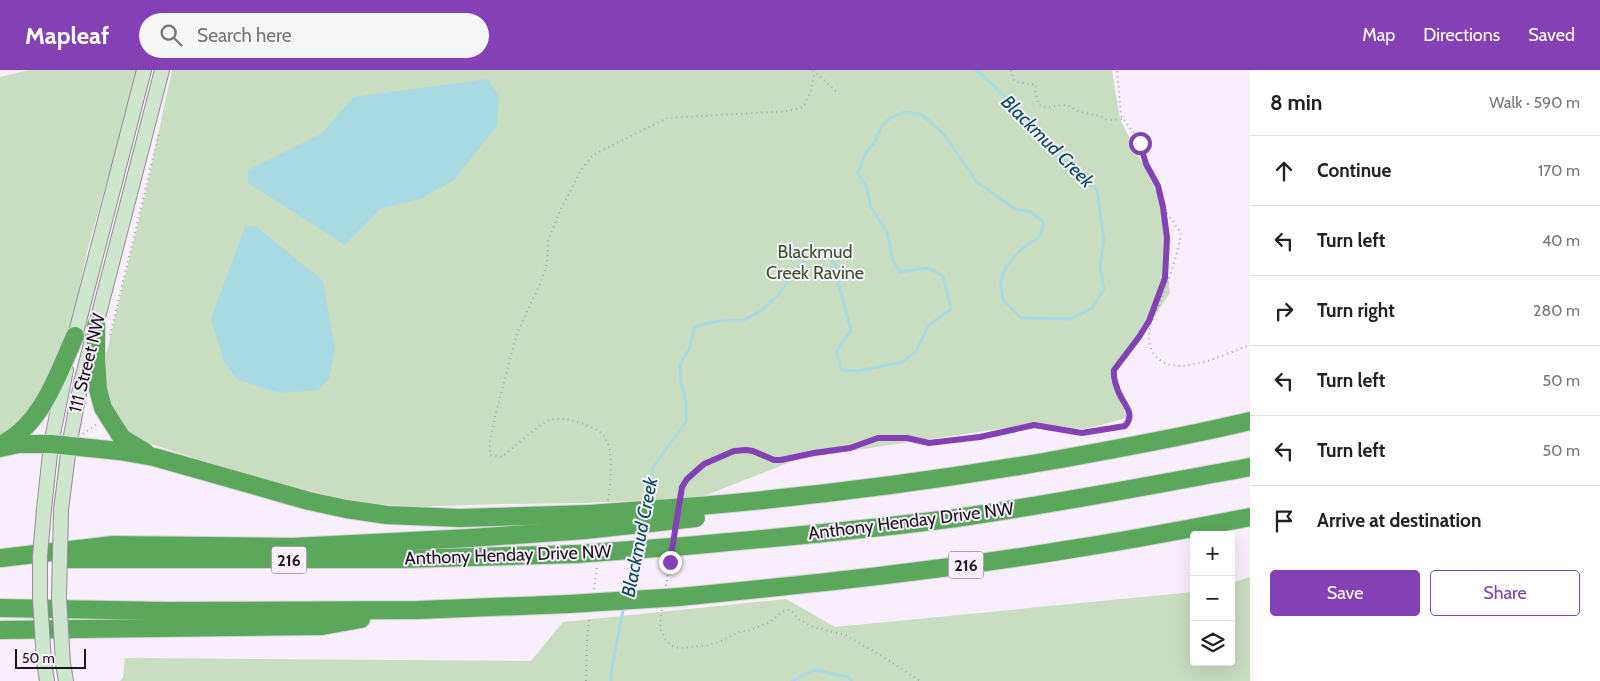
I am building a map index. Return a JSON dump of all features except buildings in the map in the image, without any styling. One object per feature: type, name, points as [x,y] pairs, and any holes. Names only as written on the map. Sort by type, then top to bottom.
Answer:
[{"type":"highway","points":[[96,325],[97,379],[103,408],[122,438],[154,457]]},
{"type":"highway","points":[[0,447],[26,426],[41,408],[54,384],[75,336]]},
{"type":"highway","points":[[0,558],[113,545],[293,547],[470,538],[587,522],[697,512],[925,481],[1085,455],[1250,421]]},
{"type":"highway","points":[[0,447],[75,441],[154,457],[309,502],[387,515],[587,522]]},
{"type":"highway","points":[[1093,496],[1250,455]]},
{"type":"highway","name":"Anthony Henday Drive NW","points":[[0,558],[90,560],[402,560],[577,554],[685,546],[956,518],[1093,496],[1250,467]]},
{"type":"highway","name":"216","points":[[0,608],[166,611],[418,610],[569,604],[812,584],[962,566],[1078,548],[1250,517]]},
{"type":"highway","points":[[0,630],[322,626],[418,610]]},
{"type":"main road","name":"111 Street NW","points":[[47,681],[40,599],[40,556],[56,411],[144,70]]},
{"type":"main road","name":"111 Street NW","points":[[66,681],[59,598],[61,510],[75,441],[81,383],[162,70]]},
{"type":"path","points":[[1011,70],[1013,79],[1016,82],[1036,85],[1035,92],[1039,105],[1044,108],[1067,104],[1080,112],[1100,116],[1108,120],[1123,119]]},
{"type":"path","points":[[681,493],[687,479],[696,470],[712,459],[734,451],[753,451],[774,460],[781,460],[850,448],[878,438],[907,438],[929,443],[980,437],[1034,425],[1082,433],[1125,426],[1130,420],[1129,410],[1120,396],[1113,374],[1149,321],[1165,278],[1167,238],[1158,186],[1146,164],[1140,143],[1123,119],[1120,110],[1117,70]]},
{"type":"path","points":[[814,71],[839,94]]},
{"type":"path","points":[[608,502],[611,471],[610,452],[605,436],[595,428],[563,419],[549,420],[502,457],[490,456],[490,441],[496,413],[518,333],[541,282],[547,263],[548,241],[560,211],[581,170],[593,155],[668,118],[788,111],[803,107],[811,92],[814,71]]},
{"type":"path","points":[[110,336],[160,128]]},
{"type":"path","points":[[1163,207],[1181,233],[1164,294],[1149,335],[1153,353],[1159,361],[1181,366],[1207,360],[1250,345]]},
{"type":"path","points":[[75,441],[103,420]]},
{"type":"path","points":[[593,595],[598,559]]},
{"type":"path","points":[[670,562],[672,595]]},
{"type":"path","points":[[662,610],[661,630],[666,640],[672,646],[679,648],[710,645],[742,631],[748,631],[770,622],[782,612],[792,611],[798,619],[813,627],[845,635],[920,681]]},
{"type":"path","points":[[586,681],[590,612]]},
{"type":"green space","points":[[29,70],[138,70],[88,248],[69,334],[59,358],[24,423],[0,437],[0,77]]},
{"type":"green space","name":"Blackmud Creek Ravine","points":[[172,70],[1112,70],[1120,119],[1160,199],[1170,293],[1112,378],[1127,418],[1085,429],[1034,424],[801,458],[699,498],[411,507],[350,501],[241,473],[142,441],[125,428],[113,413],[107,395],[104,368],[106,354],[147,186]]},
{"type":"green space","points":[[1250,577],[1250,681],[120,681],[123,677],[125,658],[531,661],[563,622],[786,599],[835,627],[1190,592],[1190,666],[1235,666],[1235,582]]},
{"type":"water","points":[[487,79],[499,95],[497,126],[454,180],[420,199],[381,208],[345,245],[248,183],[248,170],[321,134],[354,97]]},
{"type":"water","points":[[256,226],[323,281],[335,349],[329,379],[318,390],[280,393],[238,380],[224,362],[211,318],[245,227]]},
{"type":"waterway","name":"Blackmud Creek","points":[[646,504],[653,467],[686,422],[686,403],[681,382],[680,364],[689,349],[695,327],[718,321],[744,320],[761,311],[780,293],[794,272],[808,257],[825,252],[836,266],[838,282],[851,330],[836,352],[842,370],[858,371],[903,362],[917,350],[928,326],[951,309],[943,276],[928,268],[900,272],[893,261],[887,232],[871,207],[866,185],[858,174],[865,154],[875,142],[881,127],[890,118],[905,112],[921,114],[943,133],[977,182],[1015,209],[1031,212],[1043,222],[1040,236],[1016,255],[1002,277],[1003,300],[1021,318],[1070,319],[1092,308],[1104,289],[1100,267],[1104,240],[1097,189],[1064,161],[1007,99],[976,70]]},
{"type":"waterway","name":"Blackmud Creek","points":[[638,543],[640,530]]},
{"type":"waterway","name":"Blackmud Creek","points":[[627,594],[635,556]]},
{"type":"waterway","name":"Blackmud Creek","points":[[611,681],[624,605]]},
{"type":"waterway","name":"Blackmud Creek","points":[[792,681],[816,670],[848,677],[852,681]]},
{"type":"route","points":[[670,562],[682,487],[687,479],[704,464],[734,451],[753,451],[774,460],[781,460],[855,447],[873,438],[907,438],[929,443],[980,437],[1034,425],[1088,433],[1123,427],[1128,424],[1130,420],[1129,410],[1120,396],[1113,374],[1117,364],[1139,337],[1153,314],[1165,278],[1167,238],[1158,186],[1146,164],[1140,143]]}]
